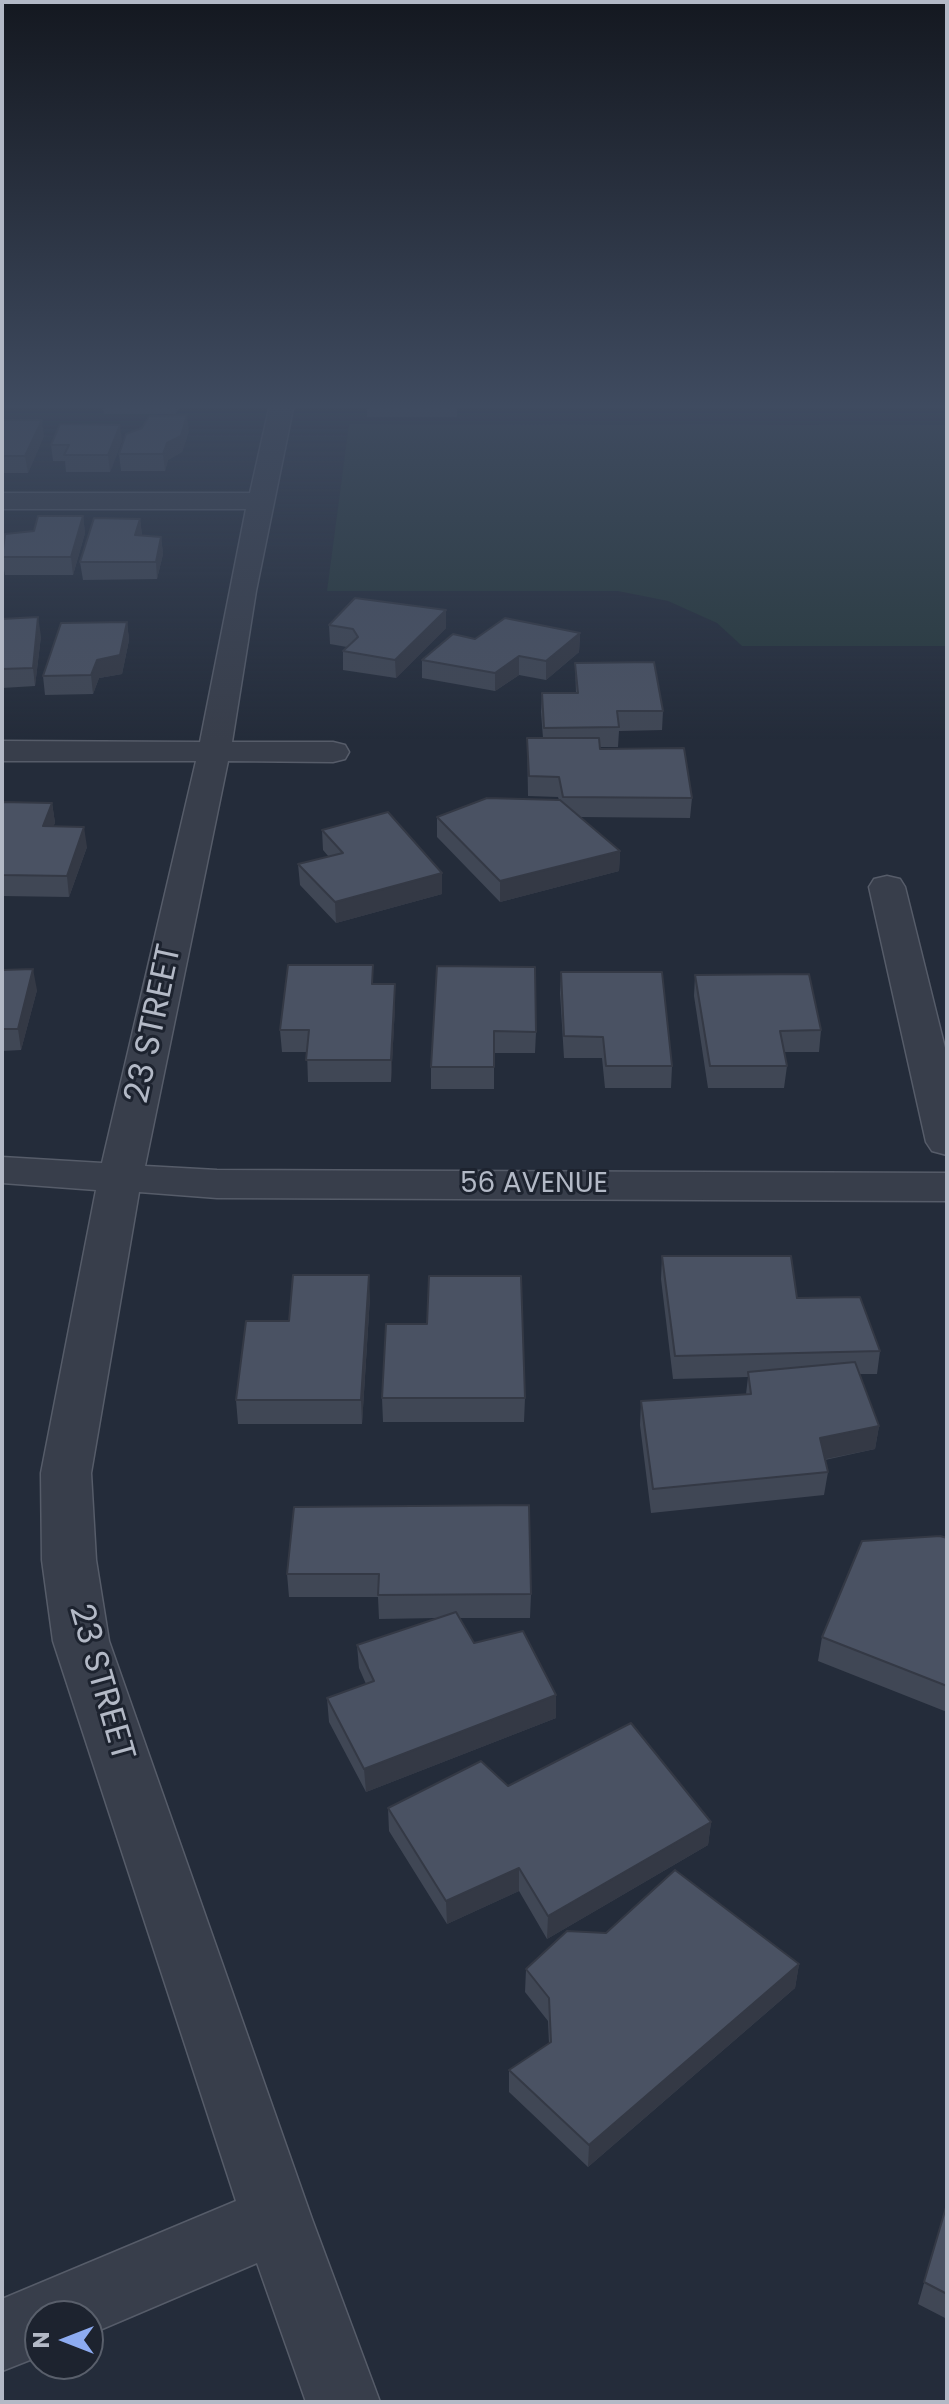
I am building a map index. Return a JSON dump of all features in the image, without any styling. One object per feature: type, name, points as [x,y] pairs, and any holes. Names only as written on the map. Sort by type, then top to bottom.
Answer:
[{"type":"street","name":"23 STREET","points":[[259,516],[242,591],[214,752],[121,1176],[66,1473],[69,1560],[81,1641],[277,2219],[343,2402]]},
{"type":"street","points":[[2,751],[333,752]]},
{"type":"street","points":[[887,887],[938,1064],[947,1142]]},
{"type":"street","name":"56 AVENUE","points":[[2,1170],[217,1184],[947,1187]]},
{"type":"street","points":[[85,2300],[277,2219]]},
{"type":"street","points":[[2,2335],[24,2326]]},
{"type":"shaded area","points":[[337,516],[947,516],[947,646],[742,646],[717,623],[668,601],[618,591],[327,591]]},
{"type":"building","points":[[38,516],[83,516],[71,557],[2,557],[5,534],[34,531]]},
{"type":"building","points":[[94,518],[140,519],[135,535],[161,537],[156,562],[80,562]]},
{"type":"building","points":[[355,598],[446,610],[395,660],[343,651],[358,637],[353,629],[329,625]]},
{"type":"building","points":[[38,617],[33,668],[2,669],[2,619]]},
{"type":"building","points":[[505,618],[580,633],[546,661],[519,656],[495,673],[422,660],[453,634],[475,639]]},
{"type":"building","points":[[127,622],[120,655],[97,660],[91,675],[43,676],[61,623]]},
{"type":"building","points":[[654,662],[663,711],[617,711],[619,727],[544,728],[542,693],[578,693],[575,663]]},
{"type":"building","points":[[527,738],[599,738],[600,749],[684,748],[692,798],[563,797],[559,777],[529,776]]},
{"type":"building","points":[[487,798],[560,800],[620,851],[500,881],[437,817]]},
{"type":"building","points":[[2,802],[52,803],[43,826],[84,827],[67,876],[2,875]]},
{"type":"building","points":[[388,812],[442,873],[335,902],[298,864],[343,853],[322,830]]},
{"type":"building","points":[[288,965],[373,965],[372,984],[395,984],[391,1060],[306,1060],[309,1030],[280,1030]]},
{"type":"building","points":[[437,966],[535,967],[536,1032],[494,1031],[494,1067],[431,1067]]},
{"type":"building","points":[[33,969],[18,1029],[2,1029],[2,970]]},
{"type":"building","points":[[561,972],[662,972],[672,1066],[606,1066],[603,1037],[564,1036]]},
{"type":"building","points":[[809,974],[821,1030],[780,1031],[787,1066],[710,1066],[695,975]]},
{"type":"building","points":[[662,1256],[791,1256],[797,1298],[860,1297],[880,1351],[675,1356]]},
{"type":"building","points":[[293,1275],[369,1275],[361,1400],[236,1400],[246,1321],[289,1321]]},
{"type":"building","points":[[429,1276],[521,1276],[525,1398],[382,1398],[386,1324],[427,1324]]},
{"type":"building","points":[[855,1362],[879,1426],[820,1438],[828,1472],[653,1489],[641,1401],[751,1394],[748,1372]]},
{"type":"building","points":[[529,1505],[531,1594],[378,1595],[379,1574],[287,1574],[294,1507]]},
{"type":"building","points":[[947,1538],[947,1686],[822,1637],[862,1541]]},
{"type":"building","points":[[456,1612],[474,1643],[523,1631],[556,1695],[364,1769],[327,1698],[374,1681],[357,1645]]},
{"type":"building","points":[[631,1723],[711,1822],[548,1916],[519,1868],[446,1901],[388,1808],[481,1761],[508,1786]]},
{"type":"building","points":[[675,1870],[799,1964],[589,2145],[509,2070],[551,2042],[549,1998],[526,1969],[567,1931],[606,1933]]},
{"type":"building","points":[[947,2204],[947,2294],[924,2282]]}]
